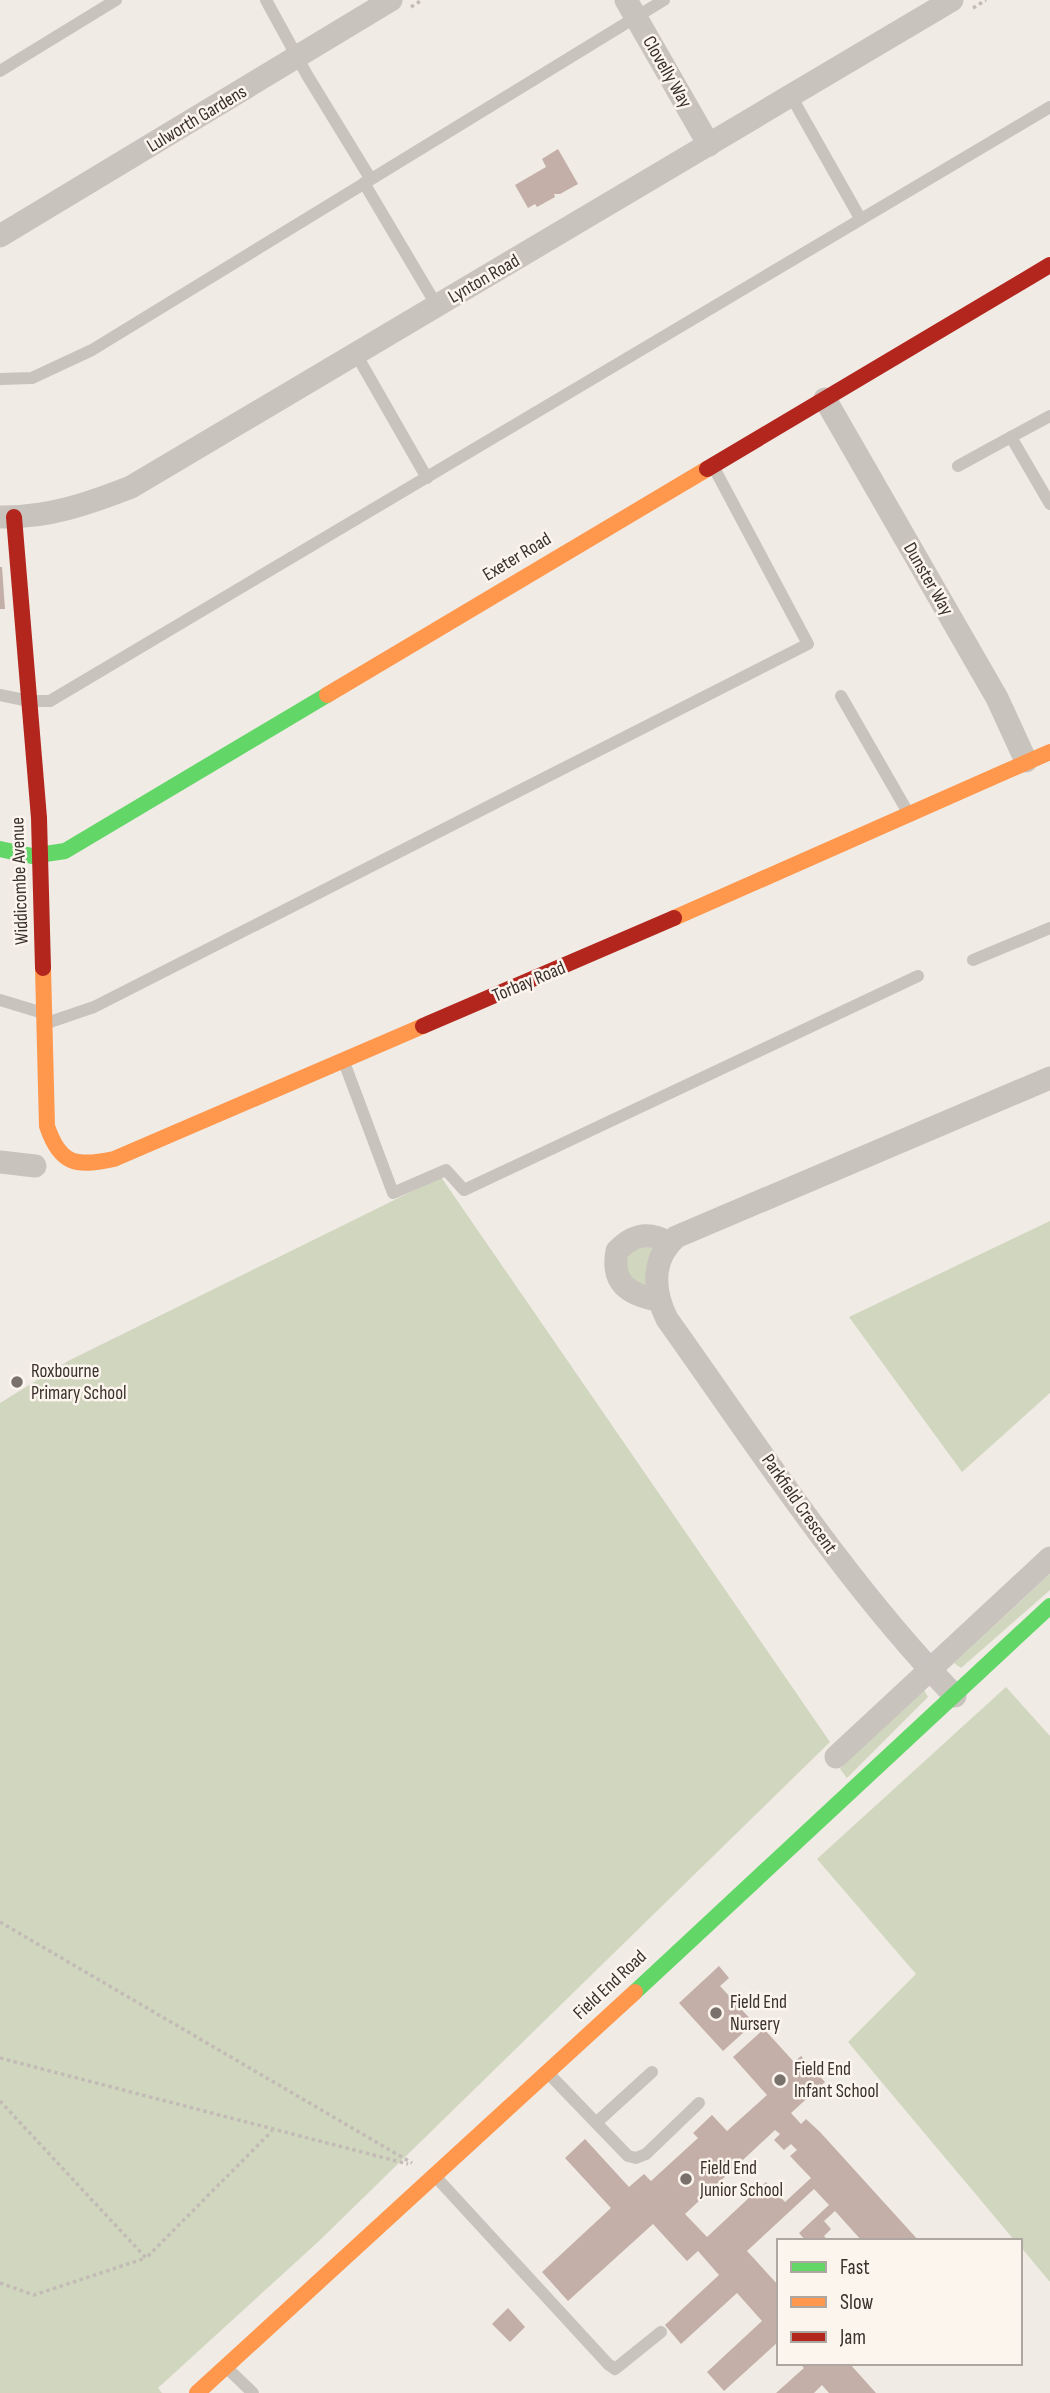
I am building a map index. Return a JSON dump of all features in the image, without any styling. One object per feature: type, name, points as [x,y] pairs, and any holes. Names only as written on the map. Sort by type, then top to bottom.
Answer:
[{"type":"street","name":"Lulworth Gardens","points":[[0,236],[298,59],[391,0]]},
{"type":"street","name":"Lynton Road","points":[[7,517],[37,516],[85,505],[131,487],[952,0]]},
{"type":"street","name":"Clovelly Way","points":[[631,9],[709,145]]},
{"type":"street","name":"Exeter Road","points":[[41,858],[65,851],[1050,265]]},
{"type":"street","name":"Dunster Way","points":[[825,399],[997,698],[1026,761]]},
{"type":"street","name":"Widdicombe Avenue","points":[[7,517],[29,701],[41,858],[47,1126],[52,1144],[61,1156]]},
{"type":"street","name":"Torbay Road","points":[[61,1156],[73,1163],[94,1164],[114,1159],[911,817],[1050,752]]},
{"type":"street","points":[[0,849],[26,858],[41,858]]},
{"type":"street","points":[[669,1242],[658,1236],[636,1236],[617,1251],[616,1275],[622,1286],[632,1293],[657,1300],[659,1260],[669,1242],[676,1237],[1050,1078]]},
{"type":"street","points":[[0,1162],[35,1166]]},
{"type":"street","name":"Parkfield Crescent","points":[[657,1300],[667,1319],[846,1571],[956,1696]]},
{"type":"street","points":[[836,1757],[1050,1558]]},
{"type":"street","name":"Field End Road","points":[[197,2393],[227,2369],[548,2073],[752,1880],[956,1696],[1050,1606]]},
{"type":"lane","points":[[0,71],[116,0]]},
{"type":"lane","points":[[267,0],[437,306]]},
{"type":"lane","points":[[0,379],[32,378],[92,350],[367,180],[631,9],[664,0]]},
{"type":"lane","points":[[791,96],[860,218]]},
{"type":"lane","points":[[0,695],[29,701],[50,701],[1050,107]]},
{"type":"lane","points":[[356,355],[427,478]]},
{"type":"lane","points":[[958,466],[1050,416]]},
{"type":"lane","points":[[1011,437],[1050,504]]},
{"type":"lane","points":[[0,1000],[46,1018],[94,1007],[808,644],[713,464]]},
{"type":"lane","points":[[841,696],[911,817]]},
{"type":"lane","points":[[972,960],[1050,928]]},
{"type":"lane","points":[[343,1061],[393,1193],[446,1170],[464,1190],[918,976]]},
{"type":"lane","points":[[35,1166],[61,1156]]},
{"type":"lane","points":[[597,2122],[652,2072]]},
{"type":"lane","points":[[548,2073],[628,2156],[636,2158],[646,2154],[699,2103]]},
{"type":"lane","points":[[435,2175],[615,2369],[661,2332]]},
{"type":"lane","points":[[227,2369],[253,2393]]},
{"type":"path","points":[[0,1922],[417,2166],[272,2131],[0,2058]]},
{"type":"path","points":[[0,2101],[146,2258]]},
{"type":"path","points":[[0,2283],[34,2295],[146,2258],[272,2131]]},
{"type":"green space","points":[[441,1177],[830,1742],[319,2241],[158,2388],[162,2393],[0,2393],[0,1403],[68,1361]]},
{"type":"green space","points":[[1050,1221],[1050,1393],[962,1472],[849,1317]]},
{"type":"green space","points":[[656,1243],[647,1266],[647,1290],[625,1281],[623,1252]]},
{"type":"green space","points":[[1050,1574],[1050,1590],[961,1668],[954,1663]]},
{"type":"green space","points":[[1006,1687],[1050,1736],[1050,2282],[1022,2248],[1022,2239],[1013,2239],[848,2042],[916,1974],[817,1859]]},
{"type":"green space","points":[[924,1690],[928,1697],[847,1778],[840,1769]]},
{"type":"building","points":[[558,149],[578,184],[560,194],[554,194],[555,197],[537,207],[535,204],[528,208],[515,185],[546,167],[542,159]]},
{"type":"building","points":[[2,567],[5,609],[0,609]]},
{"type":"building","name":"Field End Nursery","points":[[719,1966],[729,1978],[720,1986],[754,2023],[723,2051],[679,2003]]},
{"type":"building","points":[[764,2029],[794,2062],[801,2056],[825,2082],[791,2113],[801,2124],[806,2119],[820,2132],[917,2239],[860,2239],[835,2211],[824,2221],[831,2229],[824,2236],[826,2239],[804,2239],[799,2233],[829,2205],[814,2189],[747,2251],[777,2284],[777,2343],[724,2391],[707,2372],[762,2321],[737,2293],[681,2344],[665,2325],[719,2275],[698,2251],[687,2261],[653,2224],[568,2301],[542,2272],[611,2208],[565,2158],[585,2139],[629,2187],[644,2174],[651,2181],[698,2138],[693,2133],[712,2115],[727,2131],[767,2095],[733,2057]],"holes":[[[775,2130],[780,2134],[774,2140],[784,2150],[791,2144],[797,2150],[790,2156],[811,2178],[785,2202],[766,2182],[707,2237],[685,2214]]]},
{"type":"building","points":[[508,2308],[525,2327],[510,2342],[492,2324]]},
{"type":"building","points":[[801,2365],[851,2365],[876,2393],[829,2393],[822,2385],[814,2393],[776,2393],[804,2368]]},
{"type":"traffic: fast","points":[[0,849],[32,856],[65,851],[327,695]]},
{"type":"traffic: fast","points":[[635,1992],[1050,1606]]},
{"type":"traffic: slow","points":[[327,695],[707,469]]},
{"type":"traffic: slow","points":[[674,918],[1050,752]]},
{"type":"traffic: slow","points":[[43,968],[47,1126],[64,1156],[80,1162],[114,1159],[423,1026]]},
{"type":"traffic: slow","points":[[197,2393],[635,1992]]},
{"type":"traffic: jam","points":[[707,469],[1050,265]]},
{"type":"traffic: jam","points":[[14,517],[39,818],[43,968]]},
{"type":"traffic: jam","points":[[423,1026],[674,918]]},
{"type":"place","name":"Roxbourne Primary School","points":[[17,1382]]},
{"type":"place","name":"Field End Nursery","points":[[716,2013]]},
{"type":"place","name":"Field End Infant School","points":[[780,2080]]},
{"type":"place","name":"Field End Junior School","points":[[686,2179]]}]
